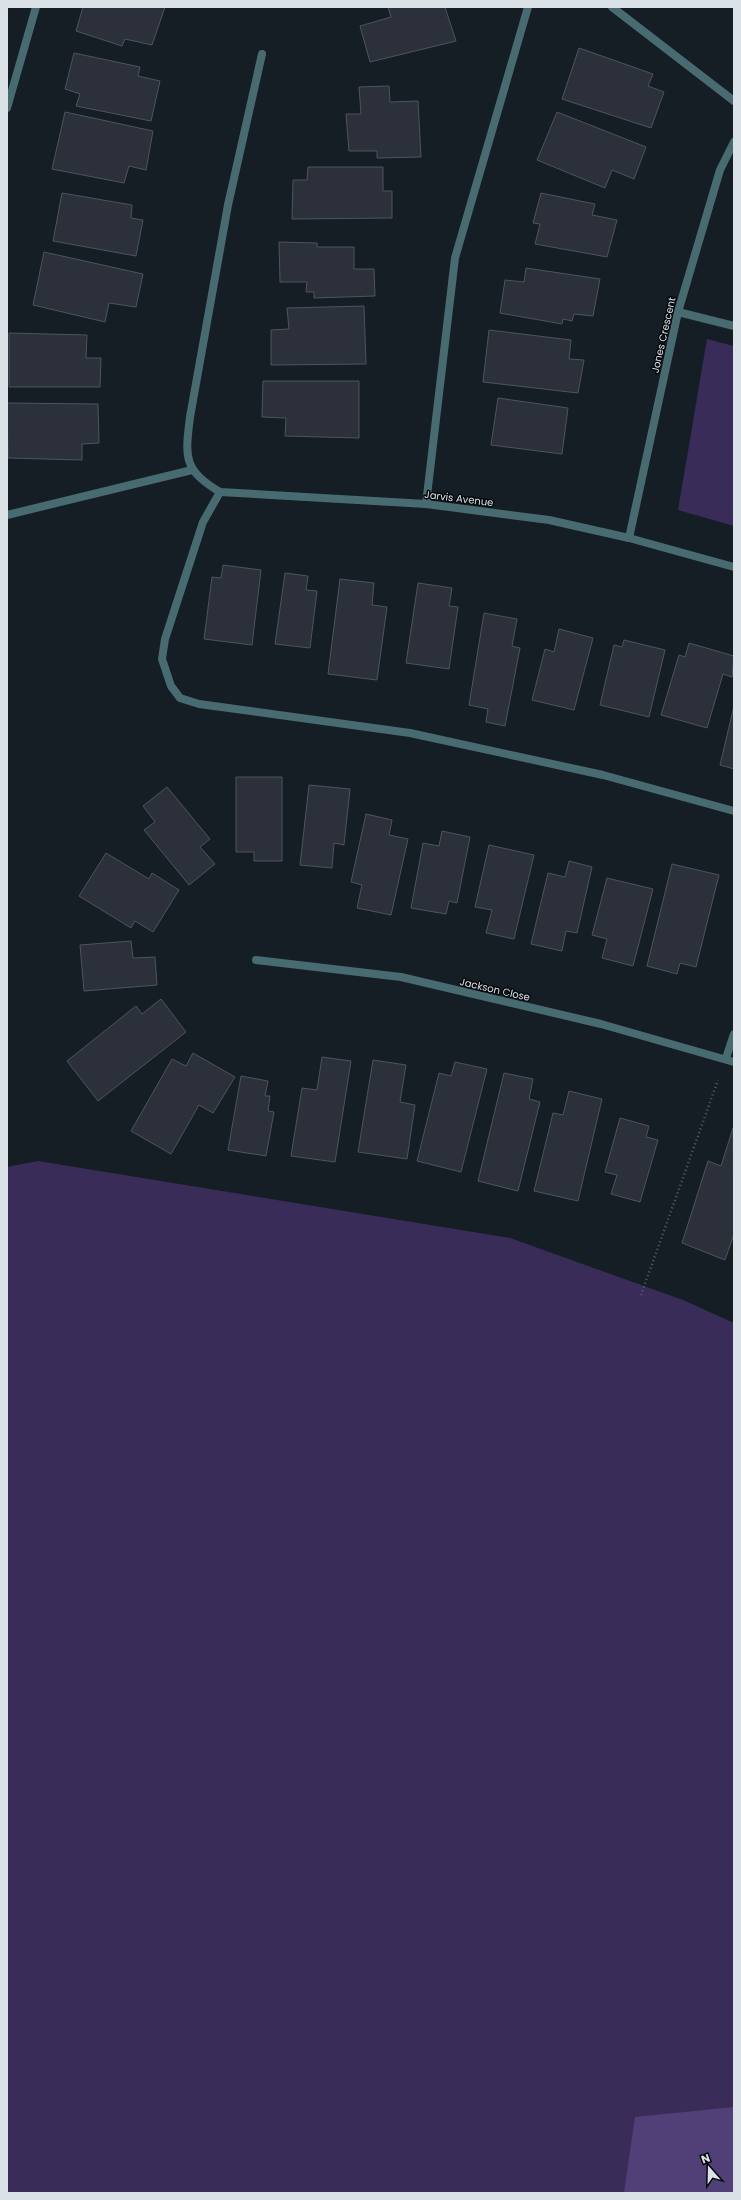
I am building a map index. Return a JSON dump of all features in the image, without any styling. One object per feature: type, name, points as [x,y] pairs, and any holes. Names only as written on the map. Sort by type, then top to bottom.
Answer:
[{"type":"street","points":[[7,108],[36,7]]},
{"type":"street","points":[[426,504],[455,258],[528,7]]},
{"type":"street","points":[[612,7],[734,101]]},
{"type":"street","name":"Jarvis Avenue","points":[[262,54],[228,206],[190,417],[187,440],[188,462],[192,470],[204,482],[220,492],[426,504],[549,520],[629,538],[734,567]]},
{"type":"street","name":"Jones Crescent","points":[[629,538],[678,312],[720,170],[734,142]]},
{"type":"street","points":[[678,312],[734,326]]},
{"type":"street","points":[[7,516],[192,470]]},
{"type":"street","points":[[220,492],[203,522],[165,638],[162,659],[164,671],[171,686],[180,698],[199,704],[410,733],[603,775],[734,811]]},
{"type":"street","name":"Jackson Close","points":[[256,960],[401,977],[601,1024],[726,1058],[734,1062]]},
{"type":"street","points":[[726,1058],[734,1034]]},
{"type":"path","points":[[641,1295],[726,1058]]},
{"type":"shaded area","points":[[707,339],[734,346],[734,526],[678,510]]},
{"type":"shaded area","points":[[38,1161],[510,1238],[683,1300],[734,1323],[734,2193],[7,2193],[7,1167]]},
{"type":"shaded area","points":[[734,2107],[734,2193],[624,2193],[635,2117]]},
{"type":"building","points":[[83,7],[165,7],[152,45],[125,39],[122,46],[76,31]]},
{"type":"building","points":[[388,7],[445,7],[456,41],[370,62],[360,26],[391,17]]},
{"type":"building","points":[[579,48],[653,74],[648,86],[664,92],[651,128],[562,99]]},
{"type":"building","points":[[74,53],[140,67],[138,76],[160,81],[151,121],[76,106],[80,94],[65,89]]},
{"type":"building","points":[[389,86],[390,102],[418,101],[421,157],[377,158],[377,151],[349,151],[346,114],[361,114],[359,87]]},
{"type":"building","points":[[65,112],[153,131],[146,170],[129,166],[124,183],[52,169]]},
{"type":"building","points":[[557,112],[646,147],[634,179],[612,170],[605,188],[537,160]]},
{"type":"building","points":[[308,167],[383,167],[383,191],[392,191],[392,218],[292,219],[293,180],[307,180]]},
{"type":"building","points":[[62,193],[132,205],[131,218],[143,220],[136,256],[53,241]]},
{"type":"building","points":[[541,193],[595,204],[592,215],[617,220],[607,257],[535,244],[540,224],[533,223]]},
{"type":"building","points":[[279,242],[317,243],[317,247],[354,247],[354,269],[374,269],[375,296],[314,298],[314,292],[306,292],[307,282],[280,282]]},
{"type":"building","points":[[44,252],[143,274],[136,307],[109,303],[105,322],[33,305]]},
{"type":"building","points":[[526,268],[600,279],[593,316],[574,314],[572,321],[563,319],[562,324],[500,313],[505,280],[524,282]]},
{"type":"building","points":[[364,306],[366,364],[271,365],[271,330],[289,329],[287,308]]},
{"type":"building","points":[[489,330],[571,340],[569,359],[584,360],[578,393],[483,382]]},
{"type":"building","points":[[9,333],[87,335],[86,358],[101,358],[100,387],[9,387]]},
{"type":"building","points":[[263,381],[359,381],[359,438],[285,436],[286,418],[262,417]]},
{"type":"building","points":[[498,398],[568,408],[562,454],[491,445]]},
{"type":"building","points":[[7,403],[98,404],[99,443],[82,444],[82,460],[8,458]]},
{"type":"building","points":[[223,565],[261,570],[252,645],[204,639],[212,577],[221,578]]},
{"type":"building","points":[[285,573],[308,576],[306,590],[317,591],[310,648],[275,644]]},
{"type":"building","points":[[340,579],[374,583],[372,605],[387,607],[377,680],[328,674]]},
{"type":"building","points":[[418,583],[452,588],[449,606],[458,607],[449,669],[406,663]]},
{"type":"building","points":[[484,613],[517,619],[512,646],[520,648],[505,726],[486,722],[488,709],[469,705]]},
{"type":"building","points":[[559,629],[593,638],[574,710],[532,700],[545,649],[554,652]]},
{"type":"building","points":[[624,640],[665,650],[649,717],[600,705],[614,645],[622,647]]},
{"type":"building","points":[[689,643],[734,656],[732,677],[723,674],[707,728],[661,715],[679,655],[685,657]]},
{"type":"building","points":[[734,706],[734,769],[720,765]]},
{"type":"building","points":[[236,777],[282,777],[282,861],[254,861],[254,852],[236,852]]},
{"type":"building","points":[[309,785],[350,789],[344,845],[334,843],[332,868],[300,865]]},
{"type":"building","points":[[167,787],[210,839],[200,847],[215,864],[189,885],[144,830],[155,822],[143,806]]},
{"type":"building","points":[[366,814],[392,820],[389,835],[408,839],[391,915],[357,908],[362,885],[351,882]]},
{"type":"building","points":[[442,831],[470,837],[457,903],[449,901],[446,914],[411,908],[423,843],[439,846]]},
{"type":"building","points":[[489,845],[534,855],[514,939],[486,933],[492,910],[475,907]]},
{"type":"building","points":[[106,853],[149,879],[152,873],[179,890],[153,932],[135,921],[131,928],[79,896]]},
{"type":"building","points":[[569,861],[592,867],[577,933],[566,931],[562,951],[531,944],[548,873],[565,877]]},
{"type":"building","points":[[672,864],[719,875],[696,967],[680,963],[677,974],[647,966]]},
{"type":"building","points":[[607,878],[653,889],[633,966],[602,958],[607,939],[592,935]]},
{"type":"building","points":[[131,941],[133,958],[155,957],[157,985],[84,991],[80,945]]},
{"type":"building","points":[[161,999],[186,1032],[98,1101],[67,1061],[136,1006],[142,1014]]},
{"type":"building","points":[[193,1053],[235,1077],[213,1113],[199,1105],[171,1154],[131,1131],[172,1059],[186,1066]]},
{"type":"building","points":[[322,1057],[351,1061],[335,1162],[291,1156],[302,1088],[317,1090]]},
{"type":"building","points":[[373,1060],[406,1065],[400,1102],[415,1105],[407,1159],[358,1152]]},
{"type":"building","points":[[455,1062],[487,1069],[461,1172],[417,1161],[439,1073],[451,1076]]},
{"type":"building","points":[[504,1073],[533,1079],[529,1099],[540,1102],[518,1191],[478,1181]]},
{"type":"building","points":[[241,1076],[268,1081],[265,1096],[270,1096],[268,1111],[274,1112],[266,1156],[228,1150]]},
{"type":"building","points":[[569,1091],[602,1099],[578,1201],[534,1191],[553,1113],[563,1115]]},
{"type":"building","points":[[620,1118],[649,1126],[646,1137],[658,1140],[640,1202],[611,1194],[617,1175],[605,1172]]},
{"type":"building","points":[[733,1128],[734,1234],[725,1260],[682,1243],[708,1161],[721,1166]]}]
